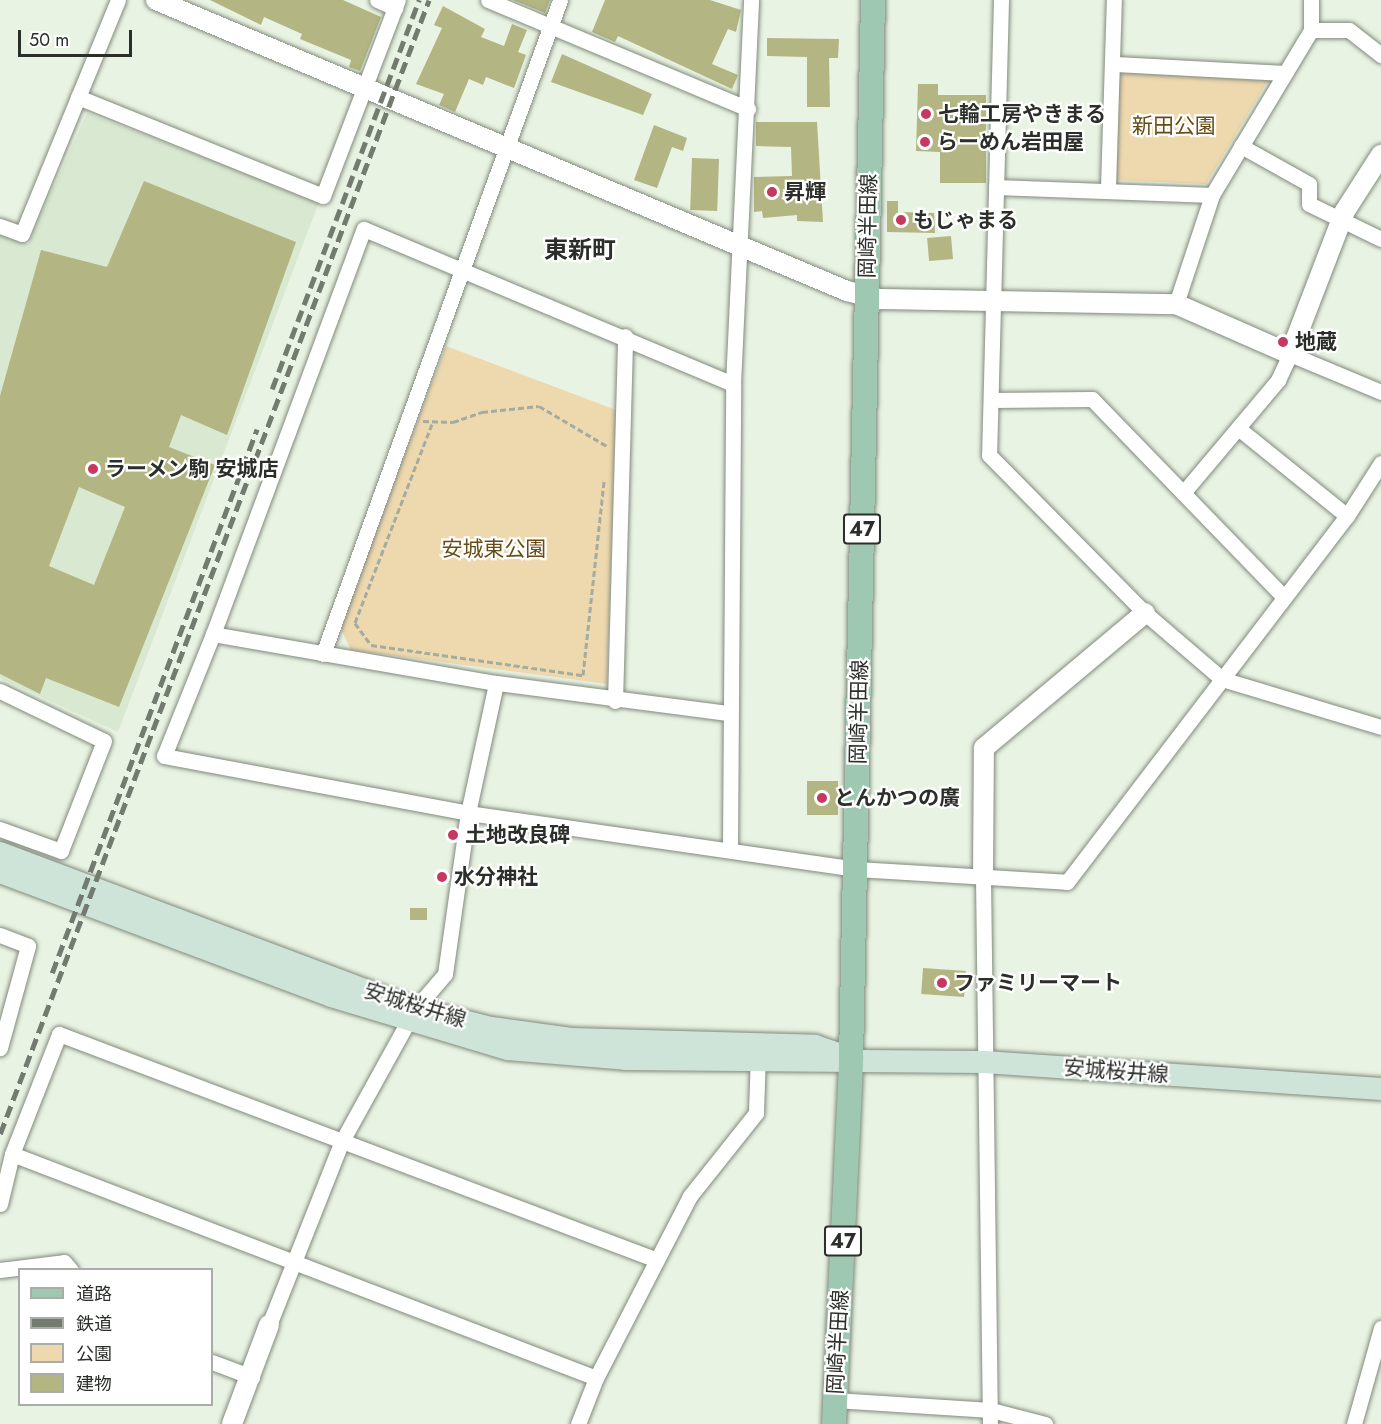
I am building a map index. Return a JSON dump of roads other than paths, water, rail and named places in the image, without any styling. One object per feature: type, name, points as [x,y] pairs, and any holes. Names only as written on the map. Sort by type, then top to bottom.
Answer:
[{"type":"main road","name":"岡崎半田線","points":[[834,1424],[851,1059],[873,0]]},
{"type":"main road","name":"安城桜井線","points":[[0,853],[411,1016]]},
{"type":"main road","name":"安城桜井線","points":[[0,872],[411,1016],[571,1039],[758,1052],[815,1046],[851,1059],[984,1062],[1381,1089]]},
{"type":"street","points":[[0,226],[22,234],[118,0]]},
{"type":"street","points":[[156,0],[738,248],[867,297],[993,302],[1100,299],[1176,304],[1381,392]]},
{"type":"street","points":[[78,97],[322,196],[397,4],[377,0]]},
{"type":"street","points":[[488,0],[548,29],[748,109]]},
{"type":"street","points":[[323,654],[460,266],[560,0]]},
{"type":"street","points":[[730,848],[728,713],[733,384],[738,248],[748,109],[751,0]]},
{"type":"street","points":[[1001,0],[989,455],[1145,613],[1222,679],[1381,727]]},
{"type":"street","points":[[1108,187],[1115,64],[1114,0]]},
{"type":"street","points":[[1176,304],[1212,195],[1311,30],[1311,0]]},
{"type":"street","points":[[1311,30],[1349,30],[1381,55]]},
{"type":"street","points":[[1115,64],[1285,73]]},
{"type":"street","points":[[1241,146],[1282,172],[1292,171],[1309,184],[1309,204],[1341,222],[1381,239]]},
{"type":"street","points":[[1183,493],[1278,380],[1341,222],[1381,155]]},
{"type":"street","points":[[996,187],[1108,187],[1212,195]]},
{"type":"street","points":[[733,384],[368,227],[360,234],[213,634],[164,756],[169,760],[468,813],[730,848],[856,869],[1068,882],[1347,516],[1381,463]]},
{"type":"street","points":[[615,700],[616,448],[625,336]]},
{"type":"street","points":[[992,400],[1092,399],[1284,597]]},
{"type":"street","points":[[1238,428],[1347,516]]},
{"type":"street","points":[[991,1417],[984,1062],[984,748],[1145,613]]},
{"type":"street","points":[[213,634],[496,683],[728,713]]},
{"type":"street","points":[[232,1424],[342,1141],[411,1016],[445,974],[468,813],[496,683]]},
{"type":"street","points":[[0,691],[104,741],[61,851],[0,829]]},
{"type":"street","points":[[0,935],[28,946],[0,1048]]},
{"type":"street","points":[[0,1204],[12,1154],[59,1034],[657,1260]]},
{"type":"street","points":[[578,1424],[596,1378],[690,1196],[756,1113],[758,1052]]},
{"type":"street","points":[[12,1154],[596,1378]]},
{"type":"street","points":[[0,1270],[64,1262],[70,1268]]},
{"type":"street","points":[[1354,1424],[1381,1328]]},
{"type":"street","points":[[213,1362],[252,1377]]},
{"type":"street","points":[[836,1400],[1045,1424]]},
{"type":"railway","points":[[272,389],[419,0]]},
{"type":"railway","points":[[0,1134],[429,0]]},
{"type":"railway","points":[[52,973],[257,429]]},
{"type":"place","name":"七輪工房やきまる","points":[[926,114]]},
{"type":"place","name":"らーめん岩田屋","points":[[925,142]]},
{"type":"place","name":"昇輝","points":[[772,192]]},
{"type":"place","name":"もじゃまる","points":[[901,220]]},
{"type":"place","name":"地蔵","points":[[1283,342]]},
{"type":"place","name":"ラーメン駒 安城店","points":[[93,469]]},
{"type":"place","name":"とんかつの廣","points":[[822,798]]},
{"type":"place","name":"土地改良碑","points":[[453,835]]},
{"type":"place","name":"水分神社","points":[[442,877]]},
{"type":"place","name":"ファミリーマート","points":[[942,983]]},
{"type":"district","name":"東新町","points":[[580,250]]},
{"type":"park label","name":"新田公園","points":[[1174,126]]},
{"type":"park label","name":"安城東公園","points":[[494,549]]}]
